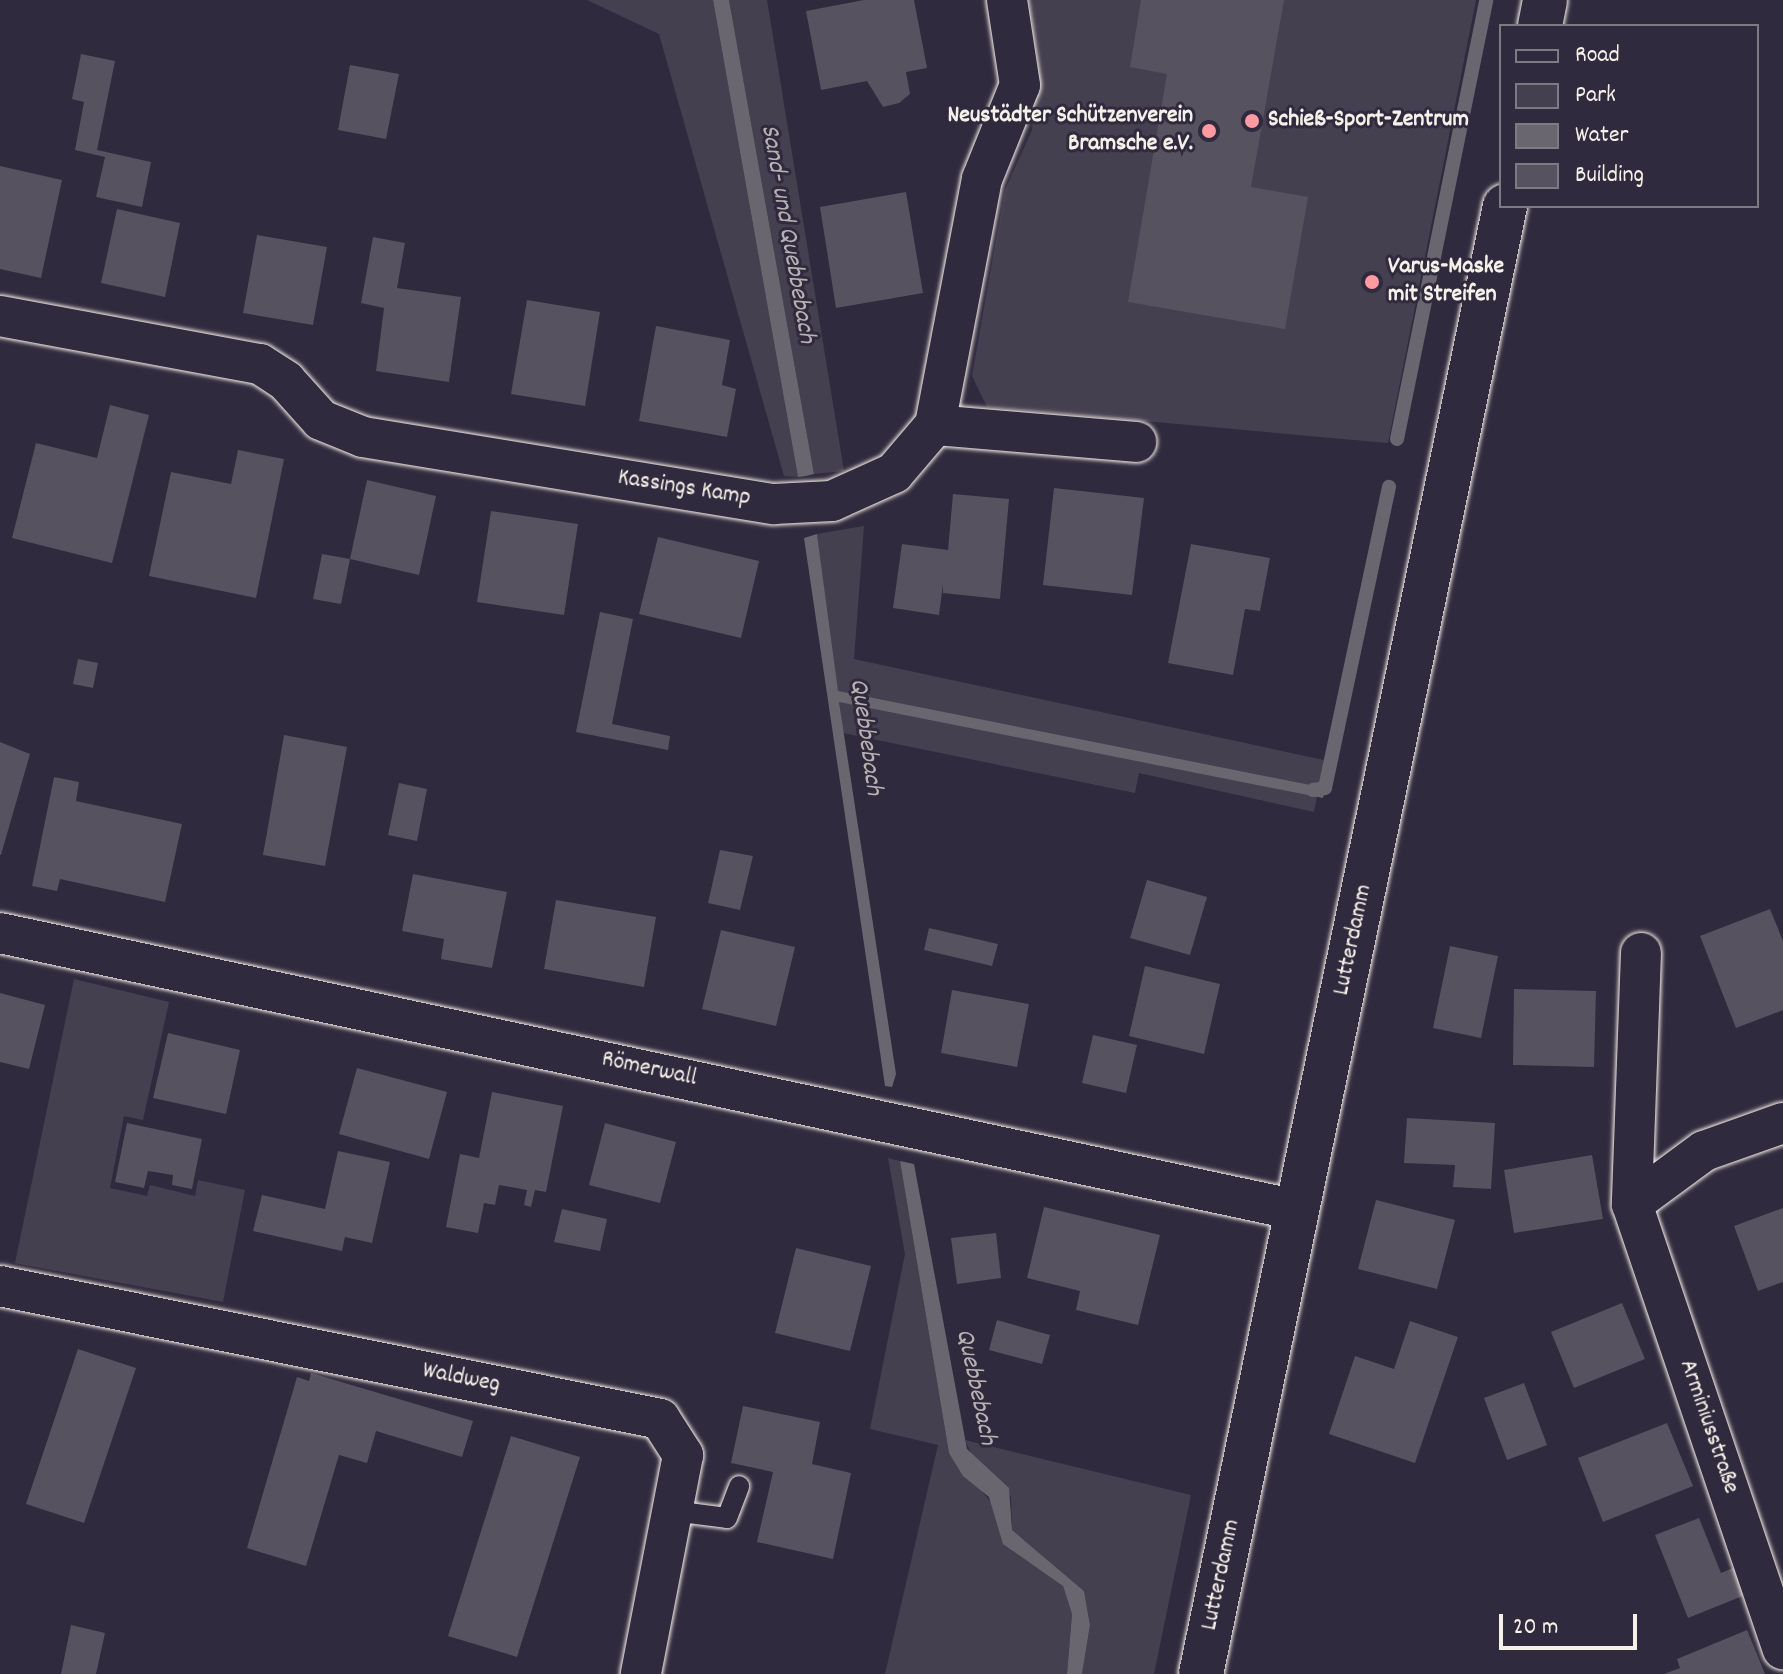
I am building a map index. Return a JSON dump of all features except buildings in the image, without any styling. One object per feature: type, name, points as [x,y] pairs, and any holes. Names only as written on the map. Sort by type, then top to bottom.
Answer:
[{"type":"street","name":"Kassings Kamp","points":[[0,316],[260,364],[286,381],[321,420],[363,437],[774,504],[832,501],[894,473],[935,425],[982,179],[1020,85],[1007,0]]},
{"type":"street","points":[[1540,24],[1545,0]]},
{"type":"street","name":"Lutterdamm","points":[[1201,1674],[1505,208]]},
{"type":"street","points":[[935,425],[1136,442]]},
{"type":"street","name":"Römerwall","points":[[0,933],[1297,1210]]},
{"type":"street","name":"Arminiusstraße","points":[[1641,953],[1632,1204],[1783,1649]]},
{"type":"street","points":[[1632,1204],[1704,1151],[1783,1123]]},
{"type":"street","name":"Waldweg","points":[[0,1286],[660,1419],[683,1455],[641,1674]]},
{"type":"lane","points":[[673,1511],[727,1518],[739,1486]]},
{"type":"green space","points":[[587,0],[713,0],[798,477],[784,476],[659,34]]},
{"type":"green space","points":[[729,0],[767,0],[844,471],[814,474]]},
{"type":"green space","points":[[1029,0],[1476,0],[1388,443],[987,407],[972,376],[1005,190],[1032,130],[1038,61]]},
{"type":"green space","points":[[864,526],[854,659],[1324,760],[1314,812],[1139,773],[1135,793],[843,733],[817,534]]},
{"type":"green space","points":[[74,979],[169,1002],[143,1120],[124,1116],[110,1188],[147,1196],[150,1185],[195,1196],[198,1180],[245,1190],[223,1302],[15,1263]]},
{"type":"green space","points":[[888,1158],[900,1161],[949,1453],[1063,1586],[1072,1614],[1067,1674],[885,1674],[938,1445],[870,1429],[905,1254]]},
{"type":"green space","points":[[965,1440],[1191,1495],[1154,1674],[1082,1674],[1090,1625],[1084,1591],[1012,1530],[1011,1497],[973,1458]]},
{"type":"water","points":[[713,0],[729,0],[814,474],[806,476],[798,477]]},
{"type":"water","points":[[817,534],[838,691],[1325,788],[1323,798],[839,702],[896,1074],[892,1087],[885,1086],[804,538]]},
{"type":"water","points":[[900,1161],[914,1164],[967,1449],[1009,1488],[1012,1530],[1084,1591],[1090,1625],[1082,1674],[1067,1674],[1072,1614],[1063,1586],[1003,1544],[989,1497],[963,1476],[949,1453]]},
{"type":"waterway","points":[[1397,439],[1486,0]]},
{"type":"waterway","points":[[1313,790],[1325,788],[1389,487]]},
{"type":"place","name":"Schieß-Sport-Zentrum","points":[[1252,121]]},
{"type":"place","name":"Neustädter Schützenverein Bramsche e.V.","points":[[1209,131]]},
{"type":"place","name":"Varus-Maske mit Streifen","points":[[1372,282]]},
{"type":"water label","name":"Sand- und Quebbebach","points":[[787,234]]},
{"type":"water label","name":"Quebbebach","points":[[865,737]]},
{"type":"water label","name":"Quebbebach","points":[[975,1387]]}]
